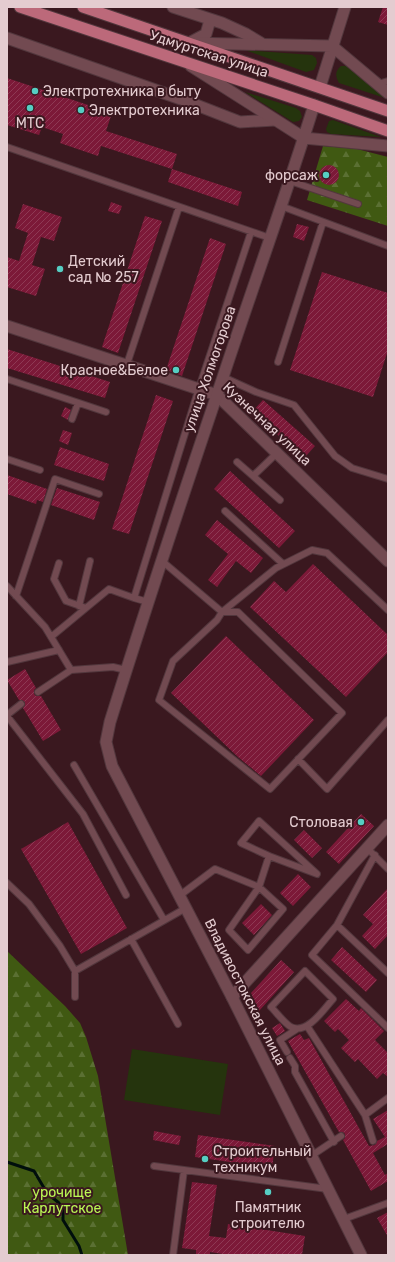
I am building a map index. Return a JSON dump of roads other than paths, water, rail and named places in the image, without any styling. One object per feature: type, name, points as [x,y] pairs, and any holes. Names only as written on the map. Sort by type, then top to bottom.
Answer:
[{"type":"main road","name":"Удмуртская улица","points":[[20,7],[388,131]]},
{"type":"main road","name":"Удмуртская улица","points":[[84,7],[388,111]]},
{"type":"main road","name":"улица Холмогорова","points":[[314,105],[320,87]]},
{"type":"street","name":"Удмуртская улица","points":[[173,7],[222,23],[240,31],[262,44]]},
{"type":"street","name":"улица Холмогорова","points":[[320,87],[345,7]]},
{"type":"street","points":[[189,43],[206,34],[210,20]]},
{"type":"street","points":[[7,38],[181,99],[240,122],[275,120]]},
{"type":"street","points":[[189,43],[332,46],[383,82],[388,93]]},
{"type":"street","points":[[184,61],[304,138],[388,146]]},
{"type":"street","name":"улица Холмогорова","points":[[106,742],[110,722],[148,602],[290,181],[314,105]]},
{"type":"street","name":"Кузнечная улица","points":[[7,326],[217,394],[388,561]]},
{"type":"street","name":"Владивостокская улица","points":[[106,742],[112,766],[232,997],[361,1255]]},
{"type":"street","points":[[232,997],[371,852],[388,825]]},
{"type":"lane","points":[[7,147],[270,238]]},
{"type":"lane","points":[[290,181],[358,204]]},
{"type":"lane","points":[[281,206],[388,246]]},
{"type":"lane","points":[[127,364],[180,207]]},
{"type":"lane","points":[[278,362],[323,222]]},
{"type":"lane","points":[[134,598],[199,388],[251,232]]},
{"type":"lane","points":[[223,377],[256,392],[294,405],[335,456],[352,468],[388,479]]},
{"type":"lane","points":[[7,379],[106,412]]},
{"type":"lane","points":[[72,419],[78,403]]},
{"type":"lane","points":[[253,476],[277,453]]},
{"type":"lane","points":[[7,459],[40,470]]},
{"type":"lane","points":[[237,462],[280,500]]},
{"type":"lane","points":[[16,596],[55,479],[99,494]]},
{"type":"lane","points":[[225,510],[283,564]]},
{"type":"lane","points":[[162,561],[222,612],[238,612],[342,713],[270,788],[159,700],[173,661],[217,620],[222,612],[276,568],[312,550],[327,553],[388,610]]},
{"type":"lane","points":[[79,606],[90,561]]},
{"type":"lane","points":[[60,563],[54,579],[66,601],[86,608]]},
{"type":"lane","points":[[7,586],[45,627],[71,670]]},
{"type":"lane","points":[[51,637],[109,589],[148,602]]},
{"type":"lane","points":[[7,662],[59,650]]},
{"type":"lane","points":[[38,692],[71,670],[113,667],[126,670]]},
{"type":"lane","points":[[21,704],[7,716],[83,814],[126,895]]},
{"type":"lane","points":[[298,759],[327,789],[388,720]]},
{"type":"lane","points":[[74,766],[164,920]]},
{"type":"lane","points":[[259,821],[317,874],[283,861],[269,856],[241,843],[259,821]]},
{"type":"lane","points":[[388,869],[371,852],[337,925],[312,955],[388,1028]]},
{"type":"lane","points":[[179,896],[215,869],[259,887],[284,909],[248,950],[229,930],[259,887],[269,856]]},
{"type":"lane","points":[[7,883],[28,904],[60,946],[75,971],[75,997]]},
{"type":"lane","points":[[75,971],[186,908]]},
{"type":"lane","points":[[337,925],[388,973]]},
{"type":"lane","points":[[131,939],[178,1024]]},
{"type":"lane","points":[[287,1052],[280,1040],[307,1026],[333,999],[305,971],[271,1007],[290,1027],[297,1030]]},
{"type":"lane","points":[[307,1026],[365,1115],[373,1141]]},
{"type":"lane","points":[[290,1058],[295,1066],[295,1072],[334,1142]]},
{"type":"lane","points":[[365,1115],[388,1098]]},
{"type":"lane","points":[[311,1156],[341,1136]]},
{"type":"lane","points":[[154,1166],[328,1189]]},
{"type":"lane","points":[[173,1255],[184,1170]]},
{"type":"lane","points":[[344,1219],[388,1203]]},
{"type":"waterway","points":[[7,1162],[34,1171],[47,1193],[59,1203],[63,1209],[63,1220],[79,1246],[82,1255]]},
{"type":"place","name":"Электротехника в быту","points":[[35,91]]},
{"type":"place","name":"МТС","points":[[30,108]]},
{"type":"place","name":"Электротехника","points":[[81,110]]},
{"type":"place","name":"форсаж","points":[[326,175]]},
{"type":"place","name":"Детский сад № 257","points":[[60,269]]},
{"type":"place","name":"Красное&Белое","points":[[176,370]]},
{"type":"place","name":"Столовая","points":[[361,822]]},
{"type":"place","name":"Строительный техникум","points":[[205,1159]]},
{"type":"place","name":"Памятник строителю","points":[[268,1192]]},
{"type":"park label","name":"урочище Карлутское","points":[[62,1200]]}]
